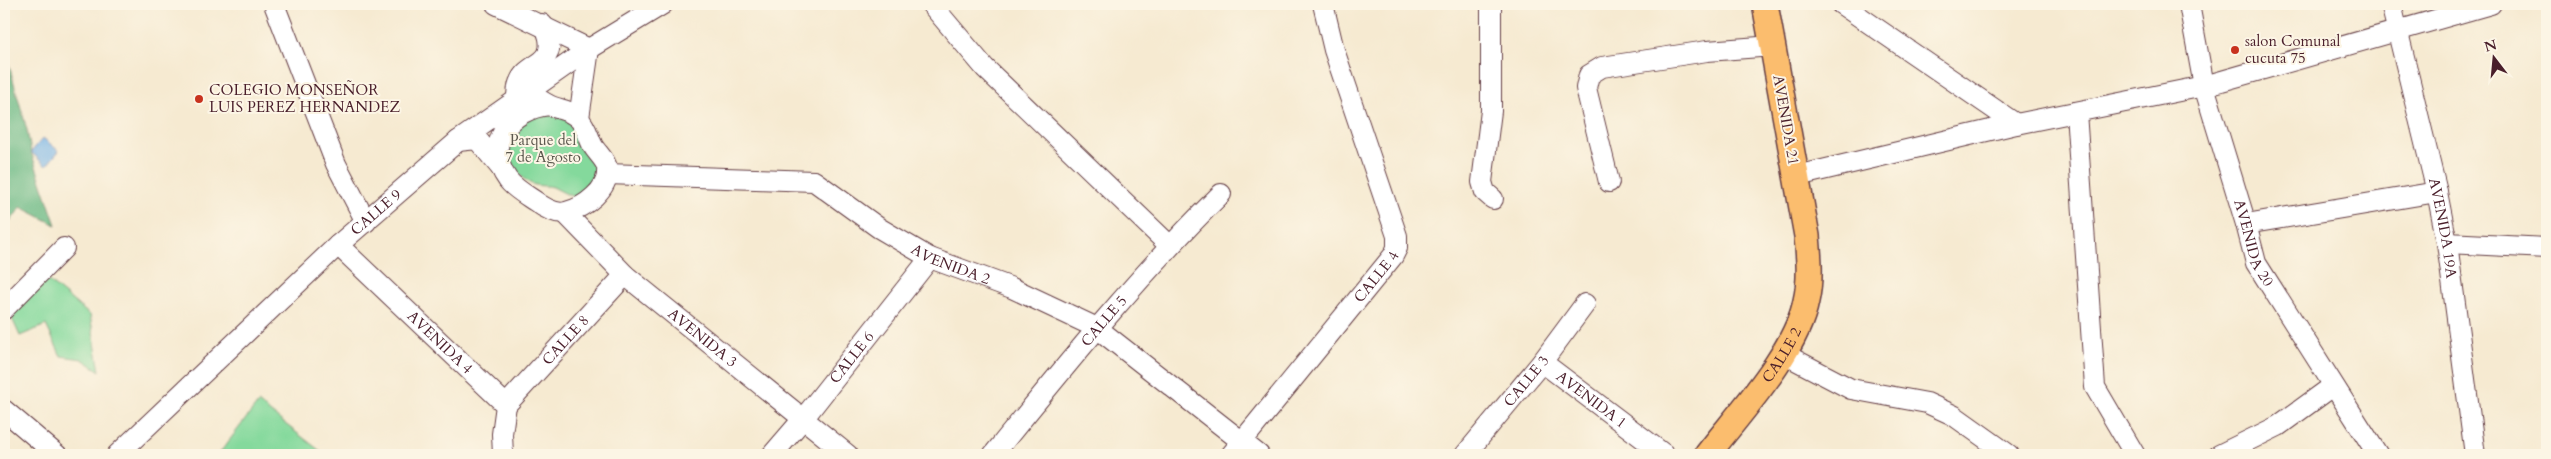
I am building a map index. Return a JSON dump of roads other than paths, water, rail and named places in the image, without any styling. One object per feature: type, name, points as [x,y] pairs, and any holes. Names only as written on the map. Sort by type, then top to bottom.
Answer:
[{"type":"main road","name":"AVENIDA 21","points":[[1765,4],[1807,236]]},
{"type":"main road","name":"CALLE 2","points":[[1707,455],[1784,354],[1798,326],[1806,302],[1810,266],[1807,236]]},
{"type":"street","points":[[274,4],[336,164],[366,222]]},
{"type":"street","points":[[496,4],[542,24],[589,49],[579,118]]},
{"type":"street","name":"CALLE 9","points":[[117,455],[338,244],[366,222],[458,141],[516,107],[589,49],[663,4]]},
{"type":"street","points":[[931,4],[985,68],[1169,245]]},
{"type":"street","name":"CALLE 4","points":[[1237,448],[1393,256],[1397,248],[1397,236],[1334,50],[1323,4]]},
{"type":"street","points":[[1491,4],[1491,112],[1482,182],[1485,192],[1492,199]]},
{"type":"street","points":[[1841,4],[2016,124]]},
{"type":"street","name":"AVENIDA 20","points":[[2189,4],[2204,86],[2256,263],[2378,455]]},
{"type":"street","name":"AVENIDA 19A","points":[[2391,4],[2437,192],[2447,243],[2475,455]]},
{"type":"street","points":[[1797,176],[2016,124],[2204,86],[2491,4]]},
{"type":"street","points":[[501,168],[498,153],[500,138],[516,107],[520,80],[528,71],[545,59],[548,54],[548,36],[542,24]]},
{"type":"street","points":[[1609,182],[1586,88],[1589,75],[1602,67],[1707,51],[1773,46]]},
{"type":"street","points":[[458,141],[476,140],[501,168],[508,181],[551,211],[565,213],[585,204],[596,195],[607,179],[607,166],[579,118],[564,108],[549,105],[516,107]]},
{"type":"street","points":[[2076,112],[2096,387],[2135,455]]},
{"type":"street","name":"AVENIDA 2","points":[[607,174],[814,181],[879,228],[930,258],[1012,288],[1097,328],[1237,448],[1259,455]]},
{"type":"street","points":[[2246,224],[2437,192]]},
{"type":"street","name":"CALLE 5","points":[[993,455],[1097,328],[1169,245],[1221,194]]},
{"type":"street","name":"AVENIDA 3","points":[[565,213],[625,275],[848,455]]},
{"type":"street","points":[[2447,243],[2547,248]]},
{"type":"street","name":"AVENIDA 4","points":[[338,244],[506,405]]},
{"type":"street","points":[[4,309],[64,248]]},
{"type":"street","name":"CALLE 6","points":[[772,455],[803,420],[930,258]]},
{"type":"street","name":"CALLE 8","points":[[506,405],[625,275]]},
{"type":"street","name":"CALLE 3","points":[[1465,455],[1542,362],[1585,304]]},
{"type":"street","points":[[1784,354],[1851,389],[1927,403],[1953,415],[2009,455]]},
{"type":"street","name":"AVENIDA 1","points":[[1542,362],[1665,455]]},
{"type":"street","points":[[2219,455],[2278,426],[2333,386]]},
{"type":"street","points":[[503,455],[502,434],[506,405]]},
{"type":"street","points":[[4,410],[57,455]]},
{"type":"water","points":[[43,138],[59,151],[46,166],[31,152]]},
{"type":"place","name":"salon Comunal cucuta 75","points":[[2235,50]]},
{"type":"place","name":"COLEGIO MONSEÑOR LUIS PEREZ HERNANDEZ","points":[[199,99]]},
{"type":"park label","name":"Parque del 7 de Agosto","points":[[543,148]]}]
